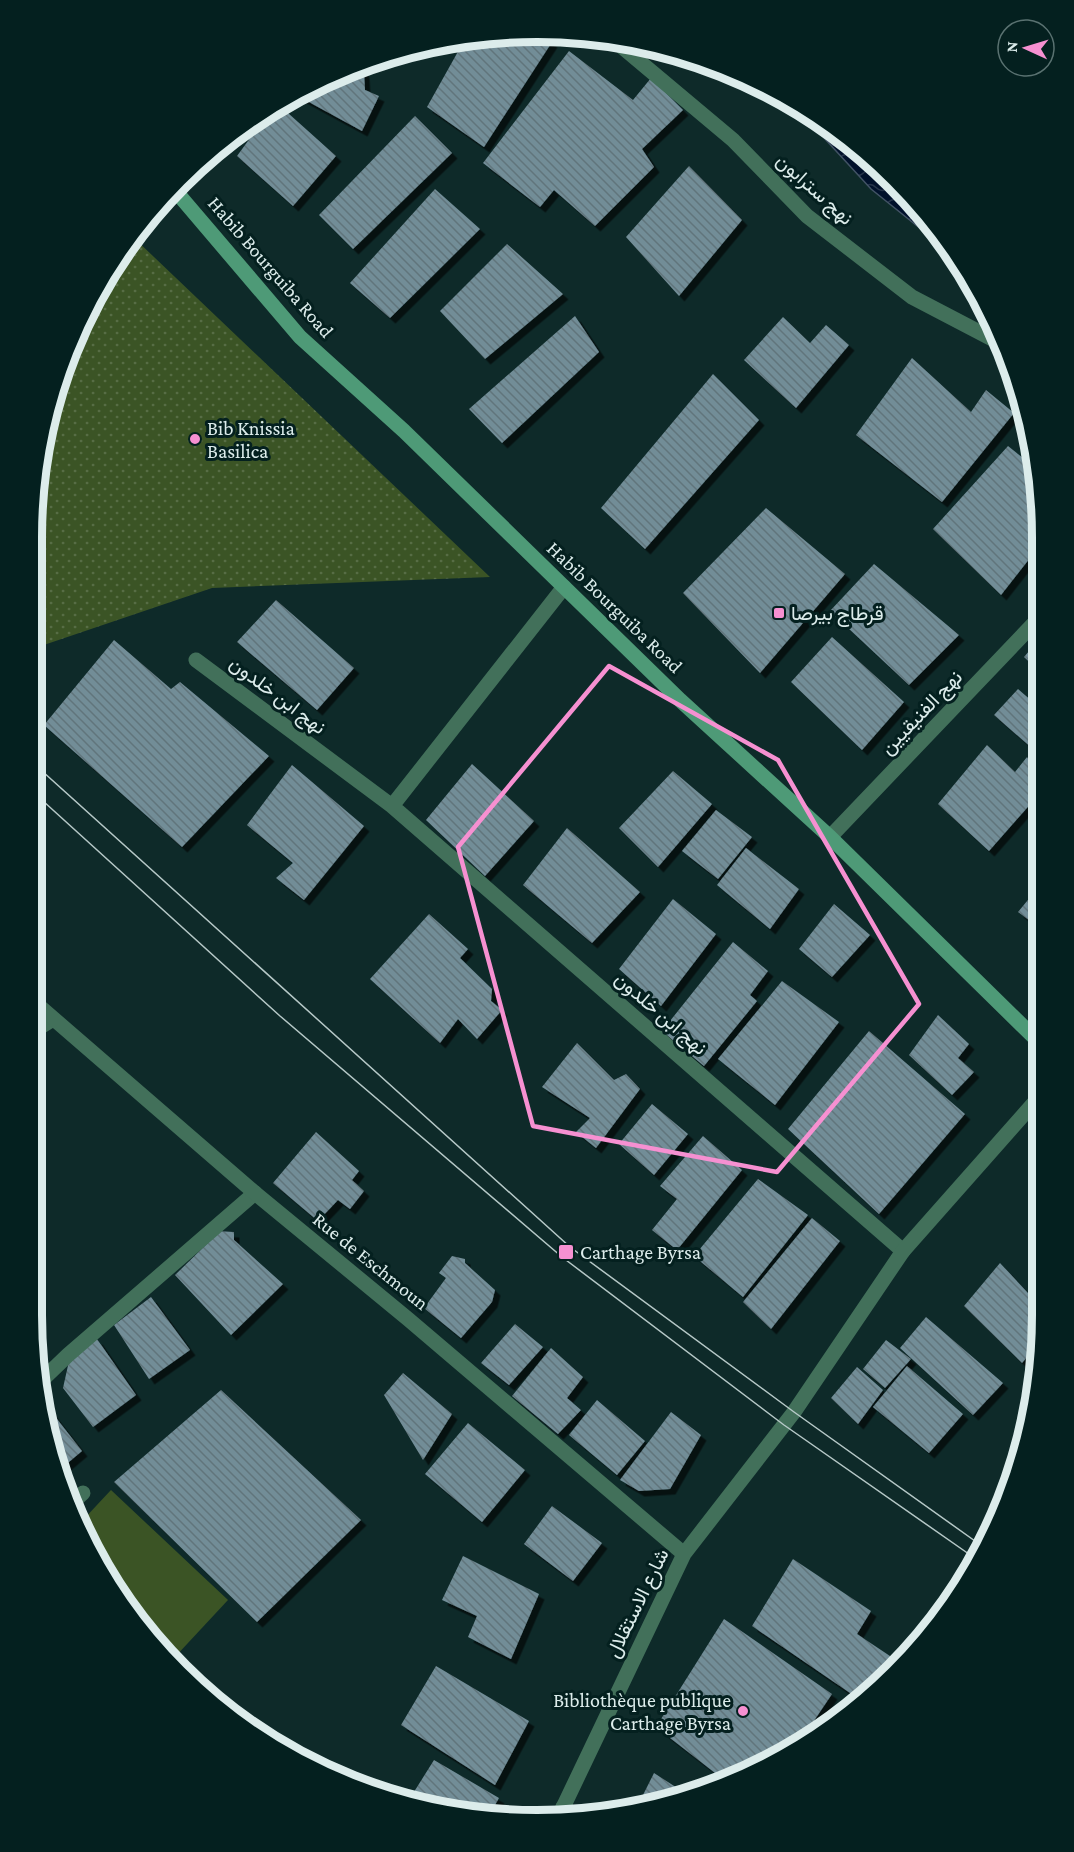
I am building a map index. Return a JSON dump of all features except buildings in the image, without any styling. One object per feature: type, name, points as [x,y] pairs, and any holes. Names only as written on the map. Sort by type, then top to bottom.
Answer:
[{"type":"main road","name":"Habib Bourguiba Road","points":[[179,195],[300,337],[404,431],[680,700],[830,837],[1032,1035]]},
{"type":"street","name":"نهج سترابون","points":[[628,51],[733,140],[807,216],[912,297],[989,337]]},
{"type":"street","points":[[392,806],[564,587]]},
{"type":"street","name":"نهج الفنيقيين","points":[[830,837],[1032,625]]},
{"type":"street","name":"نهج ابن خلدون","points":[[196,660],[392,806],[903,1251]]},
{"type":"street","name":"Rue de Eschmoun","points":[[42,1009],[255,1193],[684,1554]]},
{"type":"street","points":[[42,1026],[53,1019]]},
{"type":"street","name":"شارع الاستقلال","points":[[563,1809],[684,1554],[784,1425],[903,1251],[1032,1105]]},
{"type":"street","points":[[46,1376],[255,1193]]},
{"type":"highlighted area","points":[[609,666],[778,760],[919,1004],[777,1172],[533,1126],[458,847]]},
{"type":"green space","name":"Bib Knissia Basilica","points":[[139,243],[490,577],[212,588],[42,646],[43,505],[46,472],[59,409],[68,378],[93,318],[108,289]]},
{"type":"green space","points":[[111,1490],[228,1600],[177,1654],[125,1590],[86,1517]]},
{"type":"water","points":[[812,125],[838,144],[887,187],[931,237],[871,189]]},
{"type":"tram line","points":[[42,771],[570,1247],[794,1412],[977,1542]]},
{"type":"tram line","points":[[42,800],[280,1016],[562,1257],[784,1425],[970,1555]]},
{"type":"place","name":"Bib Knissia Basilica","points":[[195,439]]},
{"type":"place","name":"قرطاج بيرصا","points":[[779,613]]},
{"type":"place","name":"Carthage Byrsa","points":[[566,1252]]},
{"type":"place","name":"Bibliothèque publique Carthage Byrsa","points":[[743,1711]]}]
